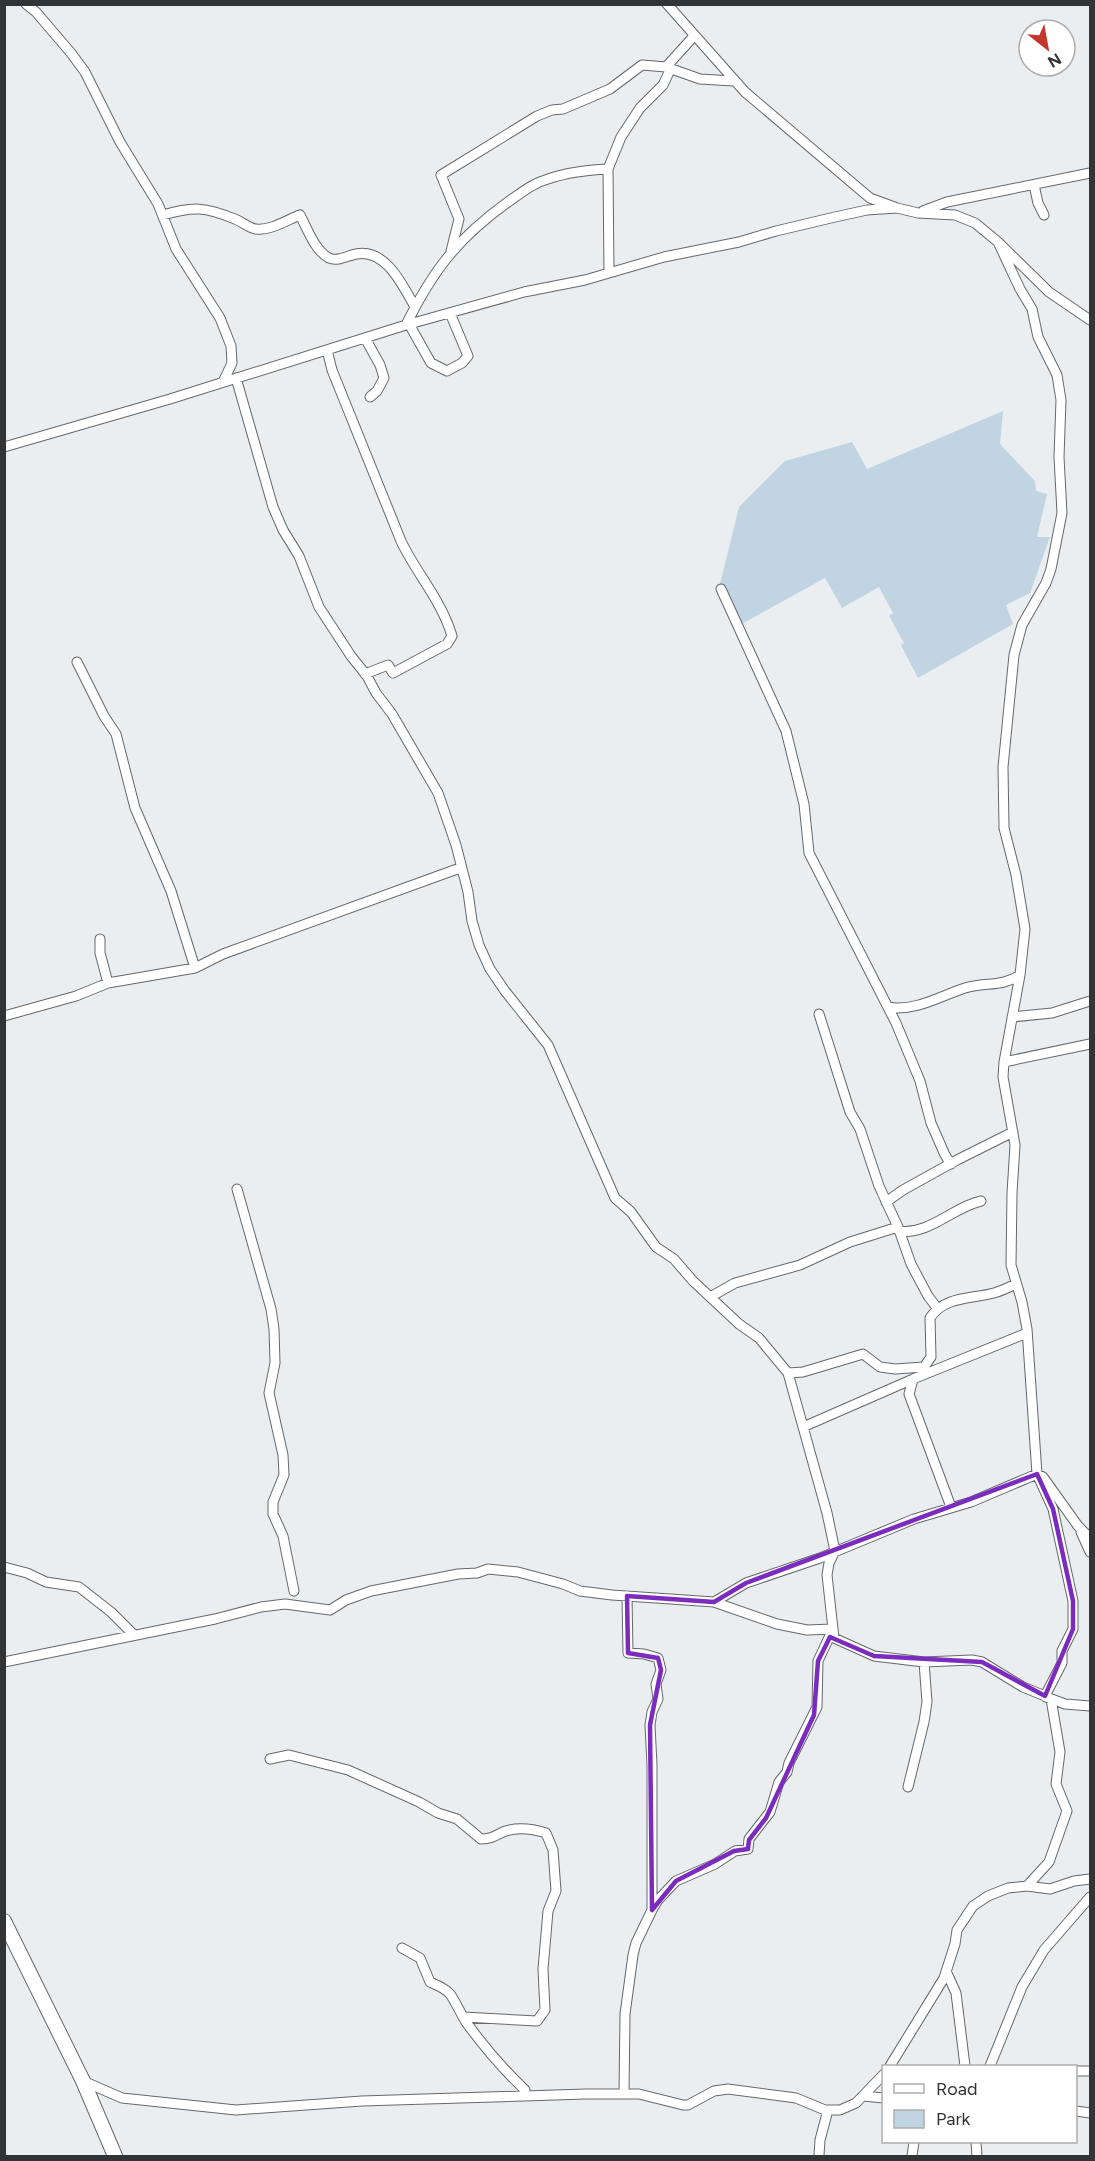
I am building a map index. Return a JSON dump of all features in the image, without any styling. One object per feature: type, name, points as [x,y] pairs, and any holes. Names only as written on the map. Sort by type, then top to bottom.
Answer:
[{"type":"street","points":[[26,4],[36,12],[71,52],[85,72],[120,142],[159,204],[176,249],[220,318],[231,346],[232,363],[224,382]]},
{"type":"street","points":[[667,4],[733,81],[870,198],[918,213],[955,215],[967,219],[998,242],[1049,292],[1090,320]]},
{"type":"street","points":[[609,273],[608,169],[621,137],[640,108],[663,85],[668,68],[694,36]]},
{"type":"street","points":[[451,251],[459,219],[441,175],[537,116],[552,110],[563,109],[608,90],[618,85],[642,65],[668,68],[700,79],[733,81]]},
{"type":"street","points":[[408,325],[415,307],[451,251],[483,220],[536,184],[578,171],[608,169]]},
{"type":"street","points":[[918,213],[947,202],[1090,173]]},
{"type":"street","points":[[1034,185],[1038,203],[1044,214]]},
{"type":"street","points":[[4,447],[524,292],[609,273],[664,256],[730,244],[835,217],[867,210],[897,208]]},
{"type":"street","points":[[163,215],[183,209],[203,209],[239,220],[257,230],[266,229],[300,215],[323,253],[332,259],[339,260],[358,253],[376,257],[395,274],[415,307]]},
{"type":"street","points":[[998,242],[1032,309],[1038,337],[1057,375],[1061,400],[1059,457],[1063,497],[1051,569],[1046,583],[1022,625],[1014,655],[1003,767],[1004,828],[1025,920],[1020,975],[1003,1077],[1015,1145],[1010,1255],[1027,1333],[1037,1474],[1053,1509],[1073,1601],[1073,1629],[1062,1651],[1062,1663],[1048,1697],[1060,1752],[1056,1784],[1067,1811],[1049,1862],[1027,1886]]},
{"type":"street","points":[[408,325],[431,363],[447,370],[462,363],[468,356],[450,313]]},
{"type":"street","points":[[365,338],[380,365],[384,378],[382,384],[370,397]]},
{"type":"street","points":[[327,350],[332,370],[401,541],[412,564],[433,593],[452,636],[447,644],[393,673],[388,665],[365,674]]},
{"type":"street","points":[[236,378],[273,507],[283,530],[299,556],[320,607],[351,657],[392,714],[438,793],[448,819],[468,892],[472,921],[479,945],[490,969],[505,991],[548,1046],[615,1198],[631,1212],[656,1247],[674,1259],[693,1281],[739,1324],[759,1338],[788,1373],[835,1551],[829,1563],[827,1575],[834,1638],[874,1656],[924,1662],[972,1660],[982,1662],[1023,1687],[1065,1704],[1090,1706]]},
{"type":"street","points":[[722,589],[786,731],[804,804],[809,854],[907,1046],[920,1081],[931,1123],[951,1164]]},
{"type":"street","points":[[77,662],[104,716],[116,734],[135,808],[171,891],[195,968]]},
{"type":"street","points":[[4,1016],[76,996],[108,983],[195,968],[223,954],[460,868]]},
{"type":"street","points":[[100,939],[100,953],[108,983]]},
{"type":"street","points":[[888,1007],[906,1008],[966,988],[1001,984],[1020,975]]},
{"type":"street","points":[[1012,1017],[1052,1013],[1090,1001]]},
{"type":"street","points":[[819,1014],[850,1112],[860,1129],[911,1264],[928,1296],[938,1309]]},
{"type":"street","points":[[1004,1062],[1090,1044]]},
{"type":"street","points":[[886,1202],[951,1164],[1013,1132]]},
{"type":"street","points":[[237,1189],[271,1309],[274,1329],[275,1363],[269,1394],[283,1455],[284,1475],[273,1502],[273,1514],[283,1536],[294,1591]]},
{"type":"street","points":[[711,1296],[735,1283],[800,1265],[850,1242],[898,1229],[910,1233],[934,1224],[969,1203],[981,1201]]},
{"type":"street","points":[[788,1373],[803,1372],[863,1354],[880,1367],[895,1369],[924,1366],[931,1357],[930,1318],[938,1309],[954,1300],[995,1293],[1016,1284]]},
{"type":"street","points":[[802,1427],[1027,1333]]},
{"type":"street","points":[[913,1379],[909,1394],[951,1507]]},
{"type":"street","points":[[714,1602],[746,1583],[835,1551],[882,1531],[971,1502],[1037,1474],[1043,1477],[1078,1526],[1090,1538]]},
{"type":"street","points":[[1078,1526],[1090,1552]]},
{"type":"street","points":[[4,1567],[27,1573],[46,1582],[79,1587],[111,1612],[133,1634]]},
{"type":"street","points":[[4,1662],[215,1619],[261,1607],[285,1604],[330,1610],[346,1600],[371,1591],[458,1574],[477,1573],[488,1569],[518,1572],[580,1591],[714,1602],[777,1624],[807,1630],[834,1629]]},
{"type":"street","points":[[627,1596],[628,1653],[658,1658],[661,1670],[656,1684],[658,1699],[652,1712],[650,1725],[652,1910]]},
{"type":"street","points":[[624,2093],[625,2014],[636,1943],[658,1900],[676,1881],[715,1864],[735,1851],[748,1849],[750,1839],[770,1812],[779,1782],[788,1772],[789,1763],[814,1714],[819,1690],[818,1660],[834,1629]]},
{"type":"street","points":[[908,1787],[927,1702],[924,1662]]},
{"type":"street","points":[[270,1759],[288,1755],[348,1770],[438,1813],[457,1819],[481,1839],[493,1839],[504,1832],[515,1829],[537,1830],[546,1833],[553,1850],[556,1891],[547,1919],[543,1969],[545,2010],[537,2021],[463,2017]]},
{"type":"street","points":[[892,2065],[946,1971],[957,1930],[973,1906],[999,1891],[1027,1886],[1050,1889],[1074,1881],[1090,1879]]},
{"type":"street","points":[[991,2065],[1022,1987],[1044,1950],[1090,1897]]},
{"type":"street","points":[[4,1920],[83,2080],[115,2157]]},
{"type":"street","points":[[402,1948],[420,1958],[430,1982],[451,1995],[463,2017],[505,2071],[525,2090]]},
{"type":"street","points":[[946,1971],[956,1993],[965,2065]]},
{"type":"street","points":[[83,2080],[123,2098],[236,2110],[362,2101],[624,2093],[652,2096],[668,2103],[688,2105],[714,2091],[728,2089],[796,2098],[832,2111],[849,2108],[882,2076]]},
{"type":"street","points":[[863,2096],[882,2098]]},
{"type":"street","points":[[819,2155],[820,2140],[828,2110]]},
{"type":"highlighted area","points":[[1037,1474],[1053,1509],[1073,1601],[1073,1629],[1045,1696],[982,1662],[874,1656],[830,1637],[818,1661],[814,1715],[766,1818],[749,1840],[748,1849],[734,1851],[676,1881],[652,1910],[650,1725],[661,1670],[658,1658],[628,1653],[627,1596],[714,1602],[746,1583]]},
{"type":"green space","points":[[1003,411],[1000,444],[1035,481],[1036,491],[1047,494],[1037,537],[1050,537],[1030,593],[1006,605],[1013,624],[918,678],[901,645],[904,643],[889,616],[893,613],[879,587],[842,608],[825,578],[740,625],[720,584],[739,507],[785,461],[852,442],[867,469]]}]
